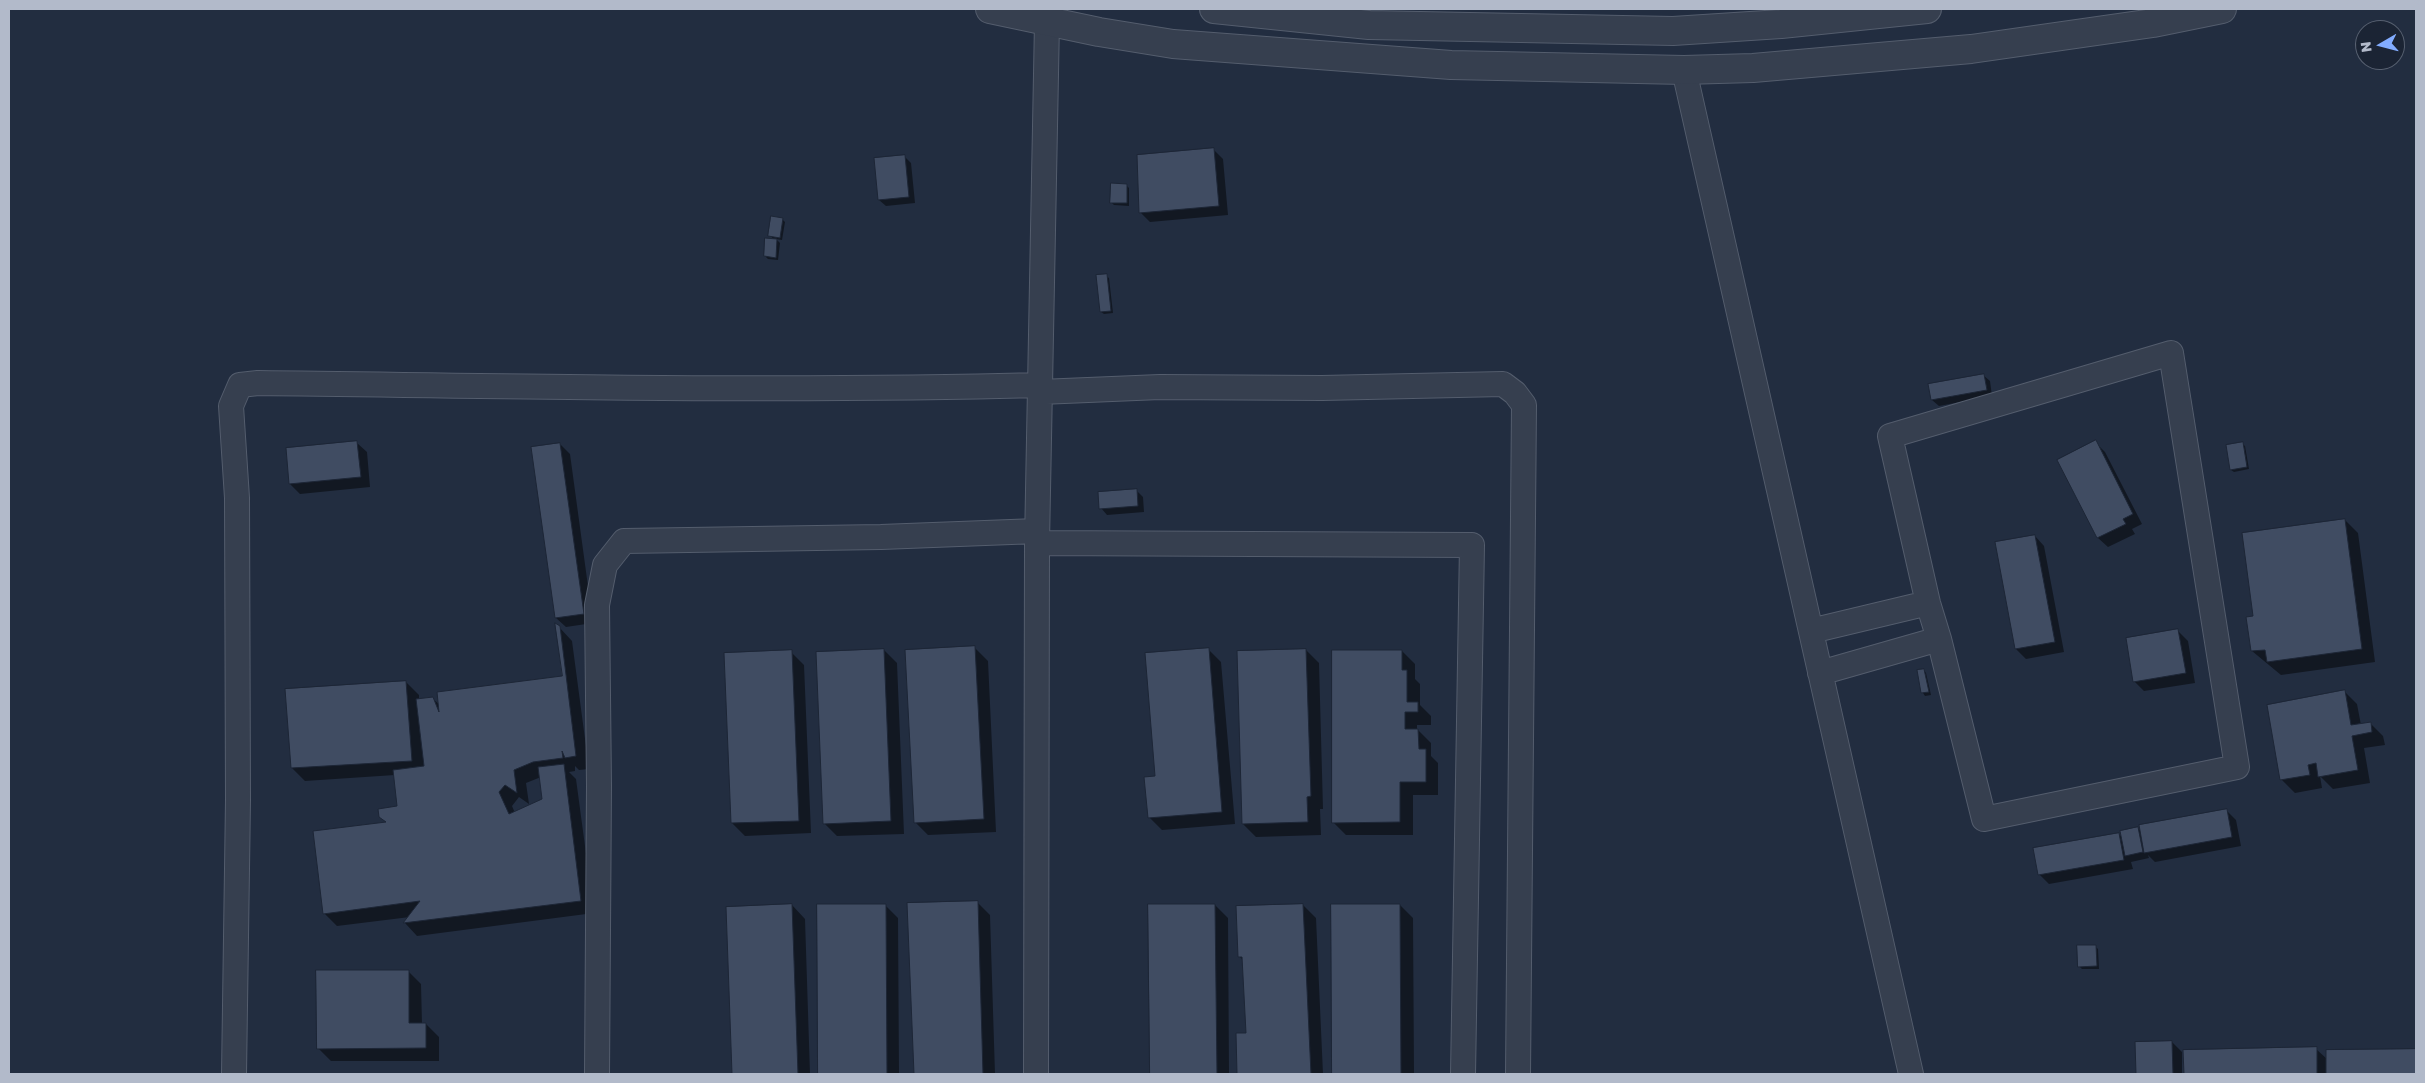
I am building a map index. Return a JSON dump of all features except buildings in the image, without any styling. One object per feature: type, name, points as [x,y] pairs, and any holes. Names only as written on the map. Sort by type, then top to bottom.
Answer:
[{"type":"street","points":[[990,9],[1047,22],[1172,44],[1451,65],[1684,70],[1753,68],[1972,49],[2153,23],[2222,9]]},
{"type":"street","points":[[1214,9],[1369,24],[1673,31],[1781,24],[1927,9]]},
{"type":"street","points":[[1036,1074],[1037,537],[1047,22]]},
{"type":"street","points":[[1684,70],[1911,1074]]},
{"type":"street","points":[[2171,352],[2237,767],[1984,819],[1939,638],[1928,603],[1890,436],[2171,352]]},
{"type":"street","points":[[234,1074],[238,800],[237,508],[231,406],[240,385],[258,383],[1040,389],[1160,387],[1322,388],[1503,384],[1516,393],[1524,405],[1518,1074]]},
{"type":"street","points":[[598,1074],[597,605],[605,565],[624,541],[881,537],[1037,537],[1472,546],[1463,1074]]},
{"type":"street","points":[[1811,631],[1928,603]]},
{"type":"street","points":[[1820,673],[1939,638]]}]
